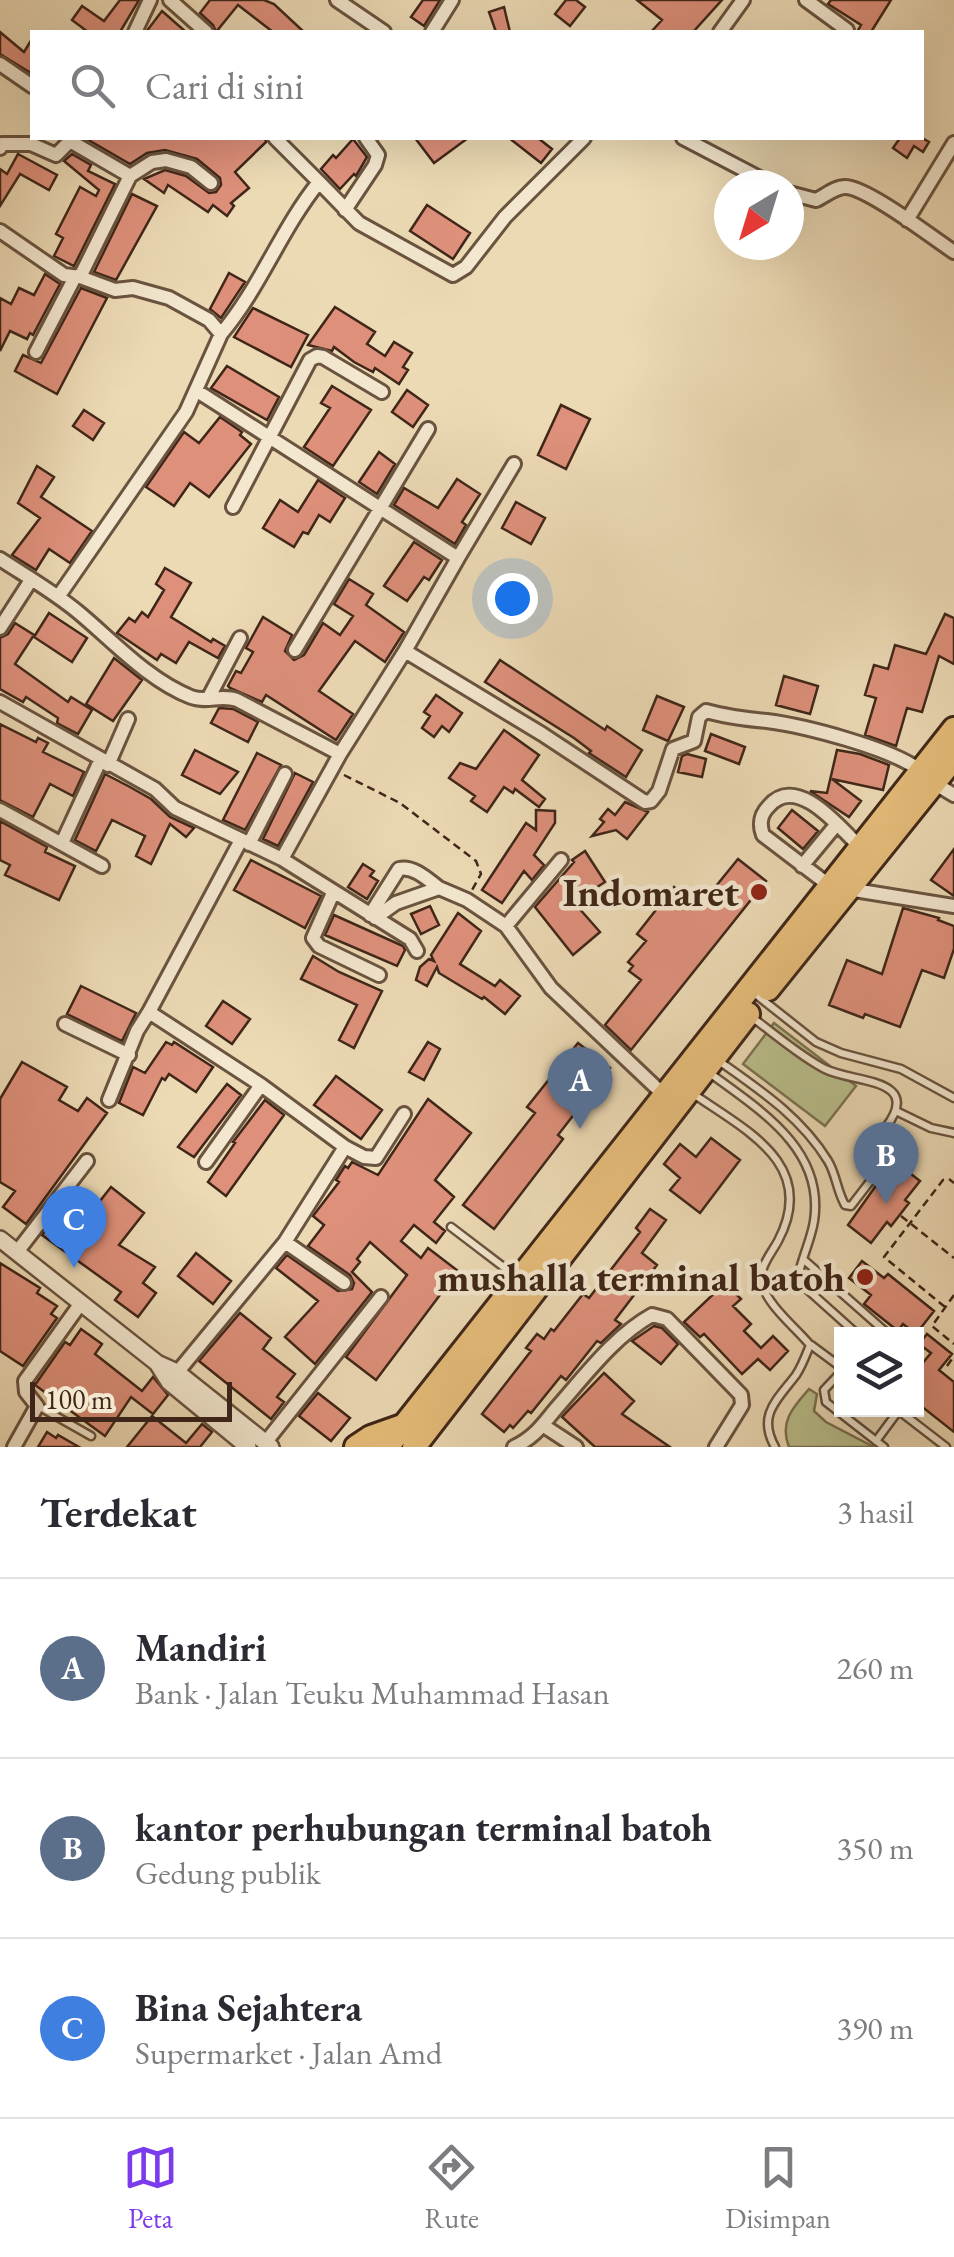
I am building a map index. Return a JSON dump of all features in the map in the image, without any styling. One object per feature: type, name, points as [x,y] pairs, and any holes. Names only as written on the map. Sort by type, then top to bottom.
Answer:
[{"type":"highway","points":[[839,887],[860,847],[936,783],[954,729]]},
{"type":"highway","points":[[417,1437],[519,1278],[704,1059],[839,887],[936,783],[954,758]]},
{"type":"highway","points":[[387,1447],[417,1437],[677,1089]]},
{"type":"highway","points":[[356,1447],[371,1437],[417,1437]]},
{"type":"street","points":[[135,30],[150,0]]},
{"type":"street","points":[[170,0],[204,30]]},
{"type":"street","points":[[337,0],[381,30]]},
{"type":"street","points":[[433,30],[452,0]]},
{"type":"street","points":[[721,30],[743,0]]},
{"type":"street","points":[[806,0],[847,30]]},
{"type":"street","points":[[0,64],[30,85]]},
{"type":"street","points":[[0,148],[2,144],[31,144],[56,155],[69,140]]},
{"type":"street","points":[[72,140],[130,176]]},
{"type":"street","points":[[276,140],[345,210],[378,235],[444,272],[461,273],[517,203],[582,140]]},
{"type":"street","points":[[345,210],[378,155],[367,140]]},
{"type":"street","points":[[687,140],[744,170]]},
{"type":"street","points":[[907,220],[954,143]]},
{"type":"street","points":[[36,352],[130,176],[152,162],[166,160],[191,167],[212,184]]},
{"type":"street","points":[[58,597],[148,462],[172,434],[197,391],[221,334],[319,182]]},
{"type":"street","points":[[804,197],[816,200],[837,188],[852,188],[954,252]]},
{"type":"street","points":[[0,231],[54,270],[114,290],[133,288],[169,298],[209,320],[221,334]]},
{"type":"street","points":[[233,507],[310,360],[317,356],[382,392]]},
{"type":"street","points":[[197,391],[458,558]]},
{"type":"street","points":[[295,650],[428,430]]},
{"type":"street","points":[[282,858],[514,464]]},
{"type":"street","points":[[0,559],[58,597],[164,681],[193,698],[224,696],[237,700],[340,754]]},
{"type":"street","points":[[0,628],[31,580]]},
{"type":"street","points":[[208,699],[240,638]]},
{"type":"street","points":[[405,650],[645,802],[659,792],[673,749],[694,742],[699,717],[706,711],[729,718],[770,722],[891,752],[936,783]]},
{"type":"street","points":[[0,702],[155,790],[175,808],[282,858],[410,939],[417,950]]},
{"type":"street","points":[[62,843],[128,720]]},
{"type":"street","points":[[109,1100],[137,1031],[284,774]]},
{"type":"street","points":[[860,847],[801,797],[780,796],[769,804],[761,818],[764,835],[802,866],[839,887],[954,906]]},
{"type":"street","points":[[0,810],[102,866]]},
{"type":"street","points":[[802,866],[836,825]]},
{"type":"street","points":[[506,926],[560,860]]},
{"type":"street","points":[[373,917],[398,870],[406,868],[466,900],[506,926],[551,988],[677,1089]]},
{"type":"street","points":[[373,917],[439,888]]},
{"type":"street","points":[[333,893],[313,938],[320,946],[379,975]]},
{"type":"street","points":[[149,1012],[262,1084],[364,1157],[376,1158],[404,1114]]},
{"type":"street","points":[[65,1024],[129,1055]]},
{"type":"street","points":[[206,1162],[262,1084]]},
{"type":"street","points":[[173,1377],[285,1242],[345,1147]]},
{"type":"street","points":[[17,1252],[87,1160]]},
{"type":"street","points":[[0,1239],[157,1363],[248,1447]]},
{"type":"street","points":[[285,1242],[344,1283]]},
{"type":"street","points":[[173,1377],[268,1445],[381,1297]]},
{"type":"street","points":[[14,1447],[37,1406],[26,1392],[25,1381],[81,1303]]},
{"type":"street","points":[[514,1447],[538,1434],[613,1346],[652,1315],[667,1319],[741,1395],[742,1405],[716,1447]]},
{"type":"street","points":[[544,1426],[576,1447]]},
{"type":"lane","points":[[749,1001],[816,1042],[901,1069],[954,1098]]},
{"type":"lane","points":[[704,1059],[780,1104],[806,1130],[831,1165],[837,1190],[847,1206],[851,1206],[896,1148],[896,1141],[886,1128],[898,1112],[898,1103],[889,1090],[872,1079],[830,1072],[749,1001]]},
{"type":"lane","points":[[704,1059],[786,1132],[804,1160],[813,1178],[814,1221],[798,1276],[849,1327]]},
{"type":"lane","points":[[677,1089],[754,1136],[774,1154],[785,1171],[790,1205],[784,1228],[762,1267],[761,1279],[768,1296],[810,1345],[834,1363]]},
{"type":"lane","points":[[898,1112],[931,1128],[954,1133]]},
{"type":"lane","points":[[451,1227],[519,1278]]},
{"type":"lane","points":[[804,1259],[880,1327]]},
{"type":"lane","points":[[775,1447],[766,1427],[767,1416],[772,1402],[798,1372],[810,1345]]},
{"type":"lane","points":[[834,1378],[824,1390],[824,1400],[834,1408]]},
{"type":"lane","points":[[37,1406],[91,1436]]},
{"type":"lane","points":[[846,1417],[884,1447]]},
{"type":"lane","points":[[876,1441],[893,1417]]},
{"type":"lane","points":[[907,1417],[946,1447]]},
{"type":"path","points":[[332,769],[400,802],[476,861],[481,874],[466,900]]},
{"type":"path","points":[[944,1306],[884,1257],[945,1179],[954,1183]]},
{"type":"path","points":[[901,1216],[954,1258]]},
{"type":"path","points":[[954,1295],[932,1326],[954,1344]]},
{"type":"path","points":[[947,1366],[954,1356]]},
{"type":"green space","points":[[774,1023],[856,1086],[825,1126],[743,1064]]},
{"type":"green space","points":[[809,1389],[817,1394],[814,1411],[826,1422],[874,1447],[789,1447],[787,1422]]},
{"type":"building","points":[[120,0],[139,0],[121,30],[85,30],[72,20],[82,6],[104,21]]},
{"type":"building","points":[[210,0],[264,0],[274,4],[302,30],[270,30],[238,5],[215,30],[200,13]]},
{"type":"building","points":[[423,0],[440,0],[424,26],[411,17]]},
{"type":"building","points":[[566,0],[576,0],[585,7],[570,26],[555,14]]},
{"type":"building","points":[[637,0],[722,0],[695,30],[653,30],[662,20]]},
{"type":"building","points":[[831,0],[891,0],[872,30],[858,30],[861,25],[828,4]]},
{"type":"building","points":[[504,7],[510,30],[495,30],[489,12]]},
{"type":"building","points":[[162,11],[184,30],[148,30]]},
{"type":"building","points":[[0,32],[24,52],[30,42],[30,72],[0,54]]},
{"type":"building","points":[[88,140],[266,142],[235,172],[249,188],[231,203],[234,206],[227,216],[213,205],[208,212],[168,185],[164,193],[144,179],[165,170],[186,176],[209,193],[216,192],[220,178],[197,159],[165,150],[147,153],[130,164]]},
{"type":"building","points":[[352,140],[367,157],[356,176],[340,189],[321,169],[333,155],[336,158]]},
{"type":"building","points":[[417,140],[465,140],[434,163]]},
{"type":"building","points":[[512,140],[541,140],[552,149],[541,163]]},
{"type":"building","points":[[899,140],[929,142],[923,152],[914,146],[907,158],[893,148]]},
{"type":"building","points":[[18,154],[57,175],[49,190],[20,174],[0,206],[0,169],[7,174]]},
{"type":"building","points":[[72,154],[91,165],[88,171],[115,184],[74,266],[54,256],[63,238],[56,234],[80,187],[96,196],[99,190],[64,161]]},
{"type":"building","points":[[132,194],[157,206],[116,280],[94,272]]},
{"type":"building","points":[[427,205],[470,233],[453,259],[410,231]]},
{"type":"building","points":[[229,273],[245,282],[221,318],[210,309]]},
{"type":"building","points":[[45,274],[60,284],[33,335],[30,333],[27,339],[10,331],[0,351],[0,298],[11,304],[19,288],[34,295]]},
{"type":"building","points":[[81,288],[107,298],[57,394],[15,371],[23,355],[41,363]]},
{"type":"building","points":[[335,307],[375,332],[367,344],[385,356],[394,342],[412,353],[399,384],[375,368],[373,372],[354,362],[334,347],[332,351],[308,345]]},
{"type":"building","points":[[253,308],[308,335],[291,367],[234,337]]},
{"type":"building","points":[[227,366],[279,397],[267,420],[211,388]]},
{"type":"building","points":[[332,386],[371,410],[333,466],[304,447],[330,408],[321,403]]},
{"type":"building","points":[[407,390],[428,405],[413,427],[392,412]]},
{"type":"building","points":[[561,405],[590,419],[566,469],[538,455]]},
{"type":"building","points":[[84,410],[104,423],[93,440],[73,426]]},
{"type":"building","points":[[220,417],[242,432],[240,435],[251,444],[209,497],[190,483],[174,506],[146,487],[184,432],[199,443]]},
{"type":"building","points":[[379,452],[395,464],[377,494],[359,482]]},
{"type":"building","points":[[37,466],[54,477],[41,497],[92,531],[70,563],[49,549],[36,570],[12,555],[40,518],[18,503]]},
{"type":"building","points":[[457,479],[480,494],[462,522],[466,525],[455,544],[394,505],[404,488],[438,508]]},
{"type":"building","points":[[318,480],[345,498],[330,522],[319,515],[308,534],[303,532],[294,547],[263,528],[280,500],[298,512]]},
{"type":"building","points":[[516,502],[545,518],[531,544],[502,528]]},
{"type":"building","points":[[414,542],[442,560],[429,580],[424,577],[407,601],[384,586]]},
{"type":"building","points":[[165,568],[191,583],[171,617],[211,642],[213,639],[225,646],[218,658],[189,642],[176,663],[161,654],[157,660],[117,633],[129,618],[135,622],[142,612],[148,617],[164,590],[156,584]]},
{"type":"building","points":[[349,579],[373,594],[366,605],[404,632],[385,662],[355,641],[319,691],[353,714],[336,740],[266,695],[262,702],[228,686],[253,652],[246,648],[263,617],[292,635],[285,651],[294,660],[304,655],[323,623],[340,635],[353,616],[334,604]]},
{"type":"building","points":[[49,613],[87,638],[72,662],[34,637]]},
{"type":"building","points":[[945,614],[954,618],[954,664],[939,656],[922,712],[907,708],[896,746],[865,735],[876,698],[865,695],[874,665],[888,669],[895,645],[926,654]]},
{"type":"building","points":[[15,623],[34,635],[15,664],[68,702],[71,697],[92,710],[78,734],[57,723],[58,718],[26,697],[23,702],[0,689],[0,638]]},
{"type":"building","points":[[114,658],[142,680],[113,721],[86,704]]},
{"type":"building","points":[[500,660],[642,750],[626,777],[574,738],[485,682]]},
{"type":"building","points":[[784,676],[818,686],[810,714],[776,705]]},
{"type":"building","points":[[436,695],[462,713],[449,732],[442,726],[434,737],[422,728],[430,716],[424,712]]},
{"type":"building","points":[[657,696],[684,707],[668,741],[643,730]]},
{"type":"building","points":[[219,708],[233,709],[258,722],[248,742],[211,723]]},
{"type":"building","points":[[0,724],[36,742],[38,738],[48,743],[43,752],[84,772],[73,796],[50,784],[33,817],[0,800]]},
{"type":"building","points":[[504,730],[539,755],[522,780],[545,799],[539,807],[515,789],[513,793],[504,787],[487,812],[471,801],[475,796],[449,778],[460,763],[476,769]]},
{"type":"building","points":[[711,734],[745,747],[739,764],[705,751]]},
{"type":"building","points":[[195,750],[238,772],[220,794],[182,775]]},
{"type":"building","points":[[837,750],[889,765],[883,790],[832,779],[861,801],[849,817],[810,791],[827,793]]},
{"type":"building","points":[[257,753],[281,765],[245,830],[223,820]]},
{"type":"building","points":[[682,756],[706,759],[702,777],[678,772]]},
{"type":"building","points":[[295,773],[313,782],[278,846],[263,839]]},
{"type":"building","points":[[105,774],[151,799],[170,817],[194,828],[186,837],[170,824],[151,864],[136,856],[145,836],[112,820],[96,851],[75,840]]},
{"type":"building","points":[[625,802],[648,812],[627,839],[616,830],[592,836],[604,822],[600,819],[608,809],[615,815]]},
{"type":"building","points":[[536,810],[555,811],[555,823],[534,855],[544,865],[532,880],[524,871],[502,903],[482,890],[526,823],[536,830]]},
{"type":"building","points":[[792,810],[818,831],[803,849],[778,828]]},
{"type":"building","points":[[0,821],[47,847],[45,852],[75,866],[59,900],[5,875],[10,865],[0,860]]},
{"type":"building","points":[[954,849],[954,896],[931,880]]},
{"type":"building","points":[[585,851],[605,882],[585,895],[589,899],[578,907],[600,932],[573,955],[535,907],[572,860]]},
{"type":"building","points":[[738,859],[766,881],[631,1050],[605,1025],[641,980],[629,971],[633,966],[628,962],[646,941],[637,934],[674,887],[699,907]]},
{"type":"building","points":[[251,860],[321,896],[305,928],[234,890]]},
{"type":"building","points":[[363,864],[374,871],[370,876],[378,881],[367,899],[348,887]]},
{"type":"building","points":[[430,906],[439,925],[421,934],[411,914]]},
{"type":"building","points":[[903,908],[954,926],[954,949],[944,978],[922,970],[900,1027],[829,1005],[847,960],[882,974]]},
{"type":"building","points":[[458,913],[481,931],[460,964],[495,986],[500,980],[520,996],[505,1014],[484,997],[439,973],[437,967],[427,986],[416,980],[420,967],[429,959],[434,961],[431,955]]},
{"type":"building","points":[[334,915],[403,946],[405,950],[397,966],[325,935]]},
{"type":"building","points":[[313,956],[382,991],[354,1048],[339,1040],[357,1005],[301,979]]},
{"type":"building","points":[[81,986],[136,1013],[122,1041],[67,1014]]},
{"type":"building","points":[[223,1001],[250,1019],[232,1044],[206,1026]]},
{"type":"building","points":[[166,1042],[174,1042],[213,1067],[196,1092],[169,1074],[165,1080],[162,1078],[143,1115],[119,1103],[133,1067],[145,1073]]},
{"type":"building","points":[[428,1042],[440,1049],[424,1080],[409,1072]]},
{"type":"building","points":[[578,1043],[610,1068],[558,1135],[563,1139],[494,1229],[463,1205],[535,1113],[527,1107]]},
{"type":"building","points":[[22,1062],[67,1087],[59,1100],[78,1111],[87,1098],[107,1113],[26,1224],[3,1207],[15,1191],[0,1182],[0,1099]]},
{"type":"building","points":[[336,1076],[382,1110],[361,1139],[314,1105]]},
{"type":"building","points":[[227,1084],[241,1095],[194,1157],[178,1147]]},
{"type":"building","points":[[428,1099],[471,1133],[435,1180],[454,1197],[434,1222],[445,1231],[436,1243],[414,1225],[401,1241],[421,1258],[428,1248],[458,1271],[376,1380],[346,1357],[407,1275],[370,1242],[352,1272],[372,1292],[315,1364],[285,1337],[318,1301],[276,1268],[287,1255],[338,1291],[352,1289],[350,1275],[308,1246],[324,1225],[313,1216],[339,1182],[336,1180],[345,1166],[348,1168],[352,1162],[378,1175]]},
{"type":"building","points":[[265,1100],[284,1115],[226,1196],[208,1182]]},
{"type":"building","points":[[711,1138],[740,1160],[700,1213],[670,1190],[680,1178],[664,1164],[680,1144],[696,1157]]},
{"type":"building","points":[[897,1163],[920,1181],[891,1226],[887,1222],[871,1243],[848,1225]]},
{"type":"building","points":[[111,1187],[144,1213],[119,1245],[155,1267],[143,1283],[156,1293],[138,1317],[115,1300],[121,1292],[42,1235],[65,1206],[85,1220]]},
{"type":"building","points":[[650,1209],[666,1220],[642,1253],[657,1265],[615,1320],[621,1324],[601,1343],[597,1341],[566,1380],[561,1376],[531,1413],[528,1411],[504,1432],[482,1414],[531,1351],[526,1348],[537,1334],[544,1339],[583,1294],[589,1298],[640,1232],[636,1228]]},
{"type":"building","points":[[196,1253],[231,1281],[213,1304],[178,1276]]},
{"type":"building","points":[[862,1261],[884,1278],[888,1274],[934,1311],[921,1327],[893,1327],[864,1304],[871,1295],[849,1278]]},
{"type":"building","points":[[0,1263],[40,1288],[37,1293],[57,1306],[51,1314],[57,1318],[23,1366],[0,1351]]},
{"type":"building","points":[[725,1283],[741,1299],[733,1306],[751,1324],[744,1331],[761,1348],[773,1336],[788,1351],[770,1370],[758,1359],[742,1374],[704,1334],[700,1337],[684,1322]]},
{"type":"building","points":[[240,1313],[271,1338],[263,1349],[295,1374],[277,1397],[284,1402],[271,1419],[199,1361]]},
{"type":"building","points":[[654,1326],[662,1328],[678,1344],[661,1364],[632,1341]]},
{"type":"building","points":[[81,1329],[102,1344],[95,1354],[142,1391],[153,1377],[168,1395],[153,1414],[131,1397],[105,1436],[35,1385],[65,1342],[70,1345]]},
{"type":"building","points":[[927,1334],[952,1354],[939,1370],[954,1382],[954,1432],[924,1408],[924,1361],[931,1353],[924,1348]]},
{"type":"building","points":[[604,1373],[634,1401],[622,1414],[670,1447],[595,1447],[562,1417]]},
{"type":"building","points":[[318,1393],[350,1418],[331,1441],[299,1416]]},
{"type":"building","points":[[152,1416],[186,1443],[202,1424],[212,1432],[200,1447],[127,1447]]},
{"type":"building","points":[[47,1432],[56,1438],[58,1435],[79,1447],[38,1447]]},
{"type":"place","name":"Indomaret","points":[[759,892]]},
{"type":"place","name":"Mandiri","points":[[580,1129]]},
{"type":"place","name":"kantor perhubungan terminal batoh","points":[[886,1204]]},
{"type":"place","name":"Bina Sejahtera","points":[[74,1268]]},
{"type":"place","name":"mushalla terminal batoh","points":[[865,1277]]}]
